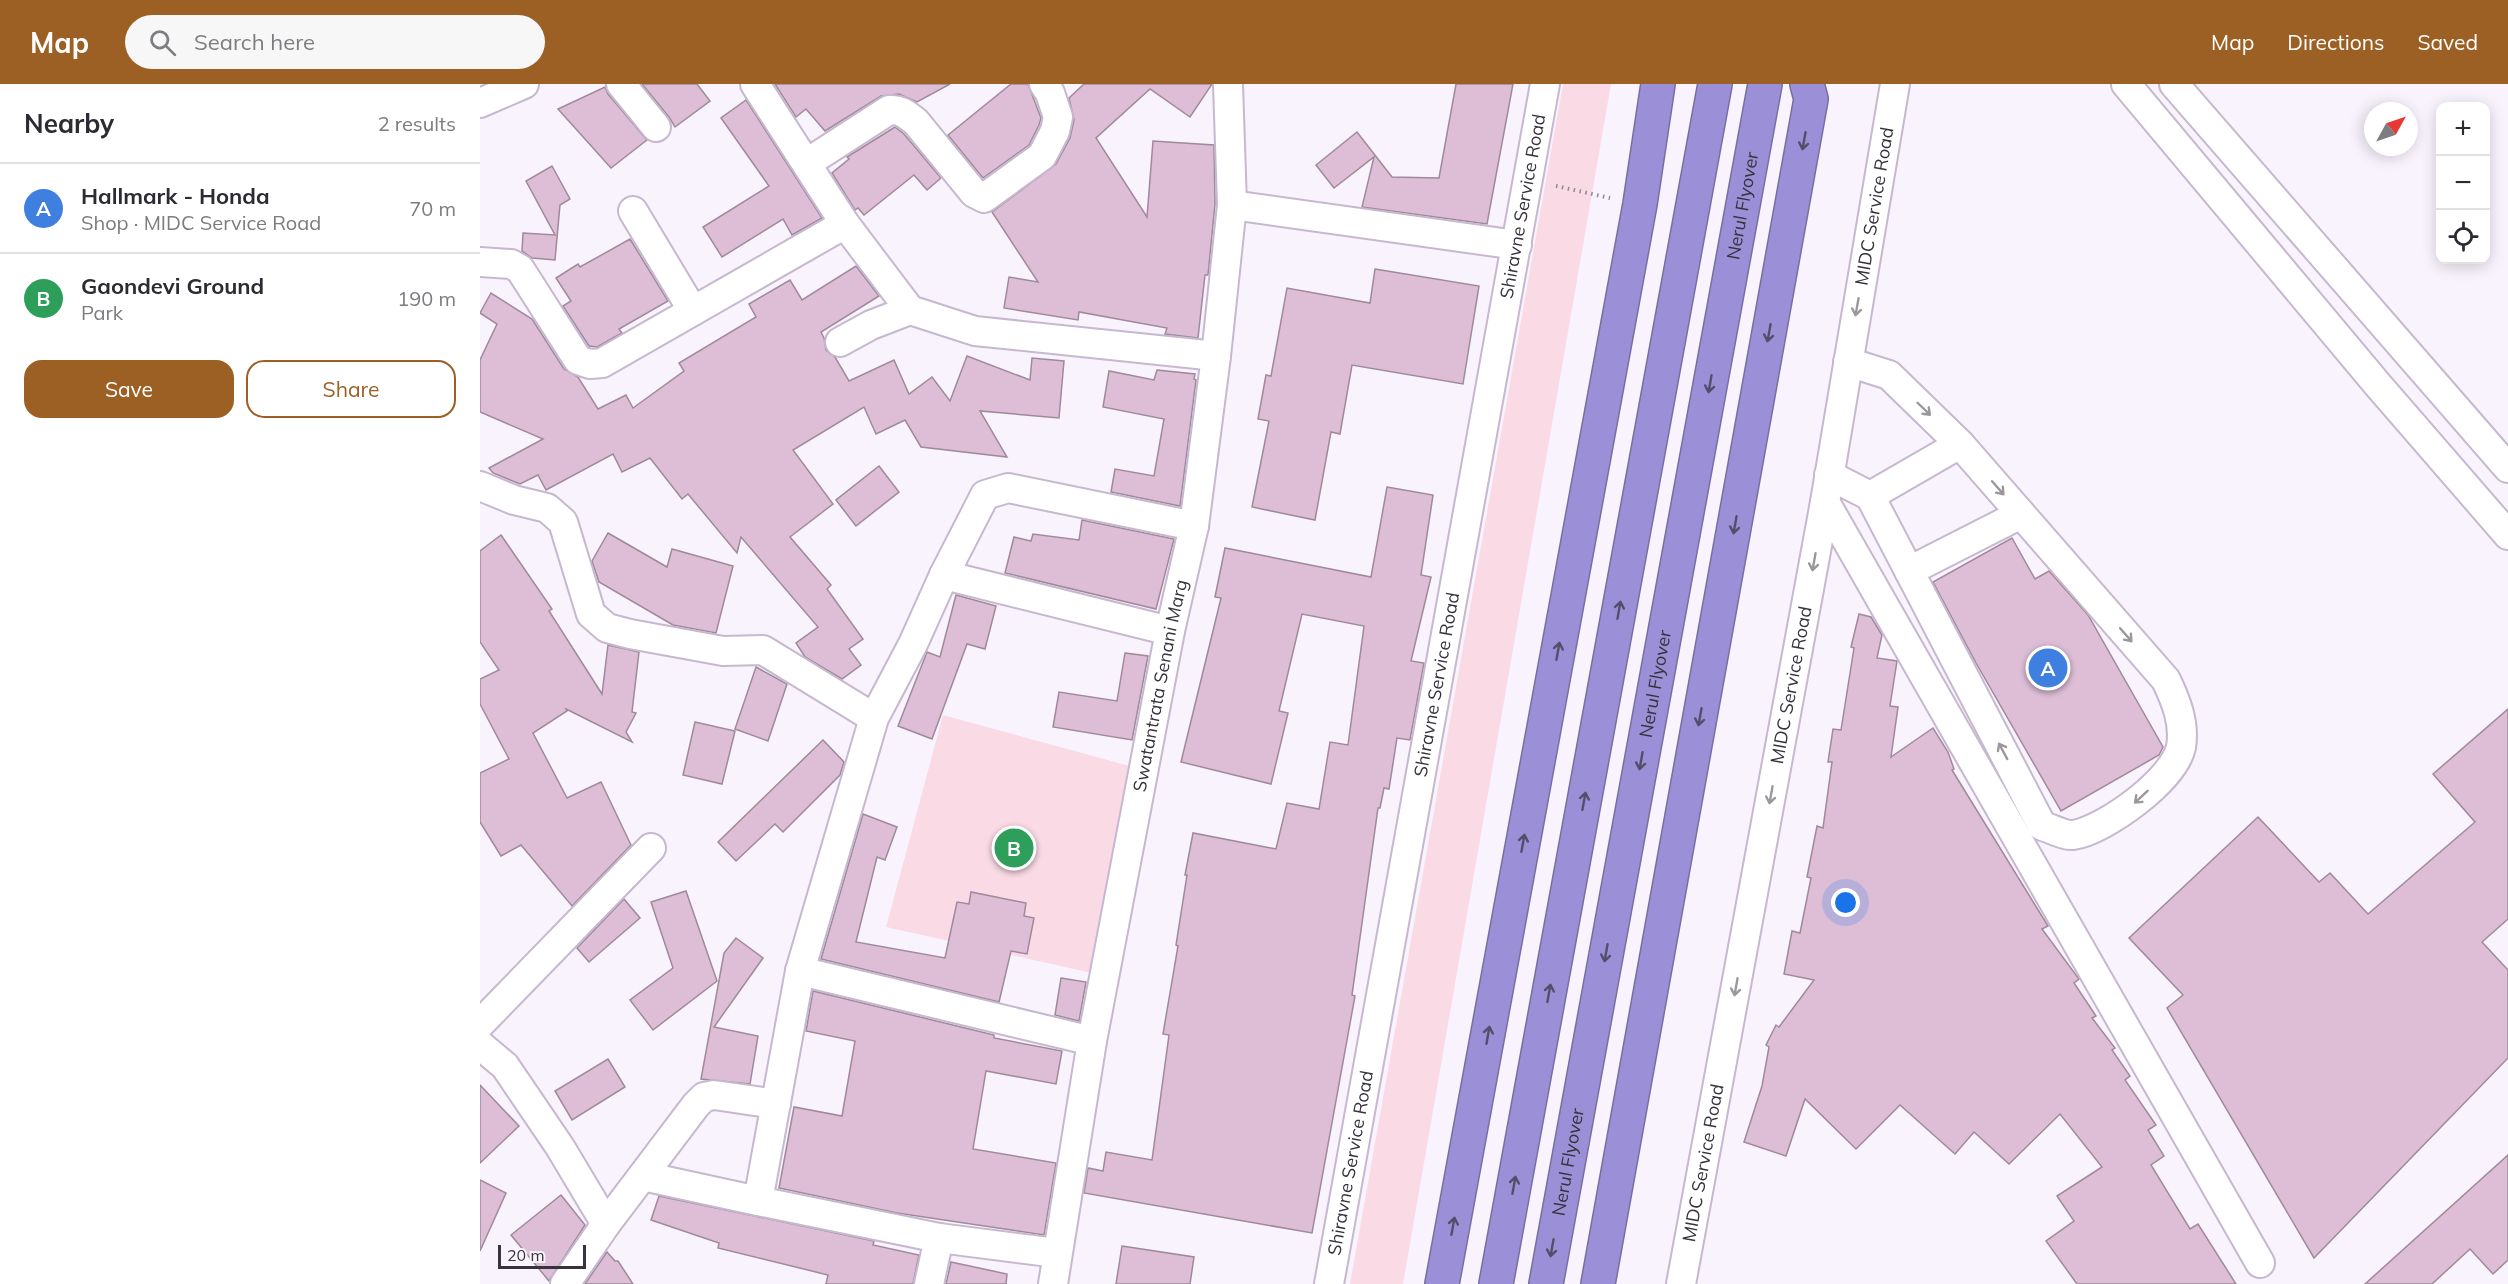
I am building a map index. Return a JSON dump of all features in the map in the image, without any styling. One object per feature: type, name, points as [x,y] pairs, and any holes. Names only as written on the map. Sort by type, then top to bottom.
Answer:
[{"type":"highway","points":[[1442,1284],[1640,204],[1658,84]]},
{"type":"highway","points":[[1496,1284],[1715,84]]},
{"type":"highway","name":"Nerul Flyover","points":[[1546,1284],[1766,84]]},
{"type":"highway","points":[[1598,1284],[1811,99],[1806,84]]},
{"type":"street","points":[[480,103],[524,84]]},
{"type":"street","points":[[621,84],[656,127]]},
{"type":"street","points":[[755,84],[845,224],[910,310],[975,332],[1216,356]]},
{"type":"street","points":[[807,163],[888,110],[896,110],[916,122],[974,194],[984,198],[1042,156],[1054,132],[1058,117],[1050,93],[1044,84]]},
{"type":"street","name":"Swatantrata Senani Marg","points":[[1053,1284],[1092,1041],[1170,631],[1194,526],[1232,206],[1228,84]]},
{"type":"street","name":"Shiravne Service Road","points":[[1329,1284],[1545,84]]},
{"type":"street","name":"MIDC Service Road","points":[[1681,1284],[1830,475],[1895,84]]},
{"type":"street","points":[[2126,84],[2378,385],[2508,535]]},
{"type":"street","points":[[2174,84],[2508,468]]},
{"type":"street","points":[[1232,206],[1517,245]]},
{"type":"street","points":[[633,211],[693,311]]},
{"type":"street","points":[[480,262],[511,264],[520,269],[578,360],[590,364],[602,363],[845,224]]},
{"type":"street","points":[[840,342],[871,325],[910,310]]},
{"type":"street","points":[[1830,475],[1870,496],[2042,826],[2071,835],[2102,825],[2133,804],[2168,771],[2181,748],[2182,723],[2175,698],[2166,680],[1960,444],[1889,375],[1848,362]]},
{"type":"street","points":[[1870,496],[1960,444]]},
{"type":"street","points":[[480,486],[514,500],[547,508],[563,522],[591,614],[607,628],[723,651],[763,650],[874,718]]},
{"type":"street","points":[[758,1202],[800,971],[874,718],[913,644],[944,575],[985,495],[1008,488],[1194,526]]},
{"type":"street","points":[[1825,502],[2260,1263]]},
{"type":"street","points":[[1909,571],[2021,514]]},
{"type":"street","points":[[944,575],[1170,631]]},
{"type":"street","points":[[480,1023],[651,848]]},
{"type":"street","points":[[800,971],[1092,1041]]},
{"type":"street","points":[[480,1045],[505,1066],[561,1147],[606,1224]]},
{"type":"street","points":[[565,1284],[606,1224],[704,1097],[714,1095],[776,1104]]},
{"type":"street","points":[[644,1176],[758,1202],[939,1238],[1057,1253]]},
{"type":"street","points":[[929,1284],[939,1238]]},
{"type":"path","points":[[1548,184],[1640,204]]},
{"type":"shaded area","points":[[1563,84],[1611,84],[1403,1284],[1350,1284]]},
{"type":"shaded area","points":[[943,715],[1137,768],[1096,974],[886,927]]},
{"type":"building","points":[[642,84],[697,84],[710,101],[675,127]]},
{"type":"building","points":[[775,84],[950,84],[917,102],[899,94],[881,96],[825,131],[806,109],[796,117]]},
{"type":"building","points":[[1011,84],[1028,84],[1041,118],[1039,125],[1029,145],[983,178],[948,135]]},
{"type":"building","points":[[1084,84],[1212,84],[1190,117],[1150,89],[1096,138],[1147,217],[1153,141],[1214,145],[1215,204],[1208,275],[1205,275],[1198,338],[1165,334],[1167,328],[1079,312],[1078,320],[1004,308],[1009,277],[1038,282],[992,212],[1056,164],[1070,138],[1074,120],[1069,98]]},
{"type":"building","points":[[1456,84],[1513,84],[1487,224],[1362,207],[1374,157],[1334,188],[1316,165],[1357,132],[1392,177],[1439,178]]},
{"type":"building","points":[[605,87],[608,94],[647,140],[611,168],[558,109]]},
{"type":"building","points":[[746,100],[822,218],[792,235],[783,219],[722,257],[703,227],[769,186],[721,118]]},
{"type":"building","points":[[895,127],[904,134],[941,178],[927,190],[914,175],[864,215],[858,208],[855,210],[832,173],[849,159],[847,157]]},
{"type":"building","points":[[552,166],[570,199],[560,205],[555,260],[532,258],[522,251],[523,233],[555,235],[526,181]]},
{"type":"building","points":[[630,239],[668,301],[619,329],[622,333],[597,347],[589,346],[563,306],[571,301],[556,278],[578,264],[580,267]]},
{"type":"building","points":[[856,266],[879,296],[821,332],[826,350],[835,357],[849,381],[894,360],[909,394],[932,377],[950,401],[967,356],[1030,380],[1032,358],[1064,361],[1059,418],[980,411],[1007,457],[921,447],[905,420],[876,434],[864,407],[793,450],[833,504],[790,537],[831,585],[827,589],[863,639],[849,649],[861,665],[842,679],[805,657],[796,643],[818,627],[741,537],[737,553],[688,494],[682,499],[650,458],[622,472],[613,454],[546,490],[538,475],[520,484],[493,473],[489,468],[543,439],[480,412],[480,360],[497,324],[480,313],[491,293],[532,319],[564,369],[578,377],[598,409],[626,395],[633,408],[684,371],[679,363],[756,317],[749,304],[790,280],[802,300]]},
{"type":"building","points":[[1375,269],[1479,286],[1463,384],[1352,365],[1340,434],[1331,432],[1315,520],[1252,507],[1269,421],[1258,419],[1266,375],[1271,376],[1287,288],[1370,303]]},
{"type":"building","points":[[1157,370],[1195,374],[1180,506],[1111,492],[1115,469],[1154,476],[1164,419],[1103,407],[1109,371],[1154,380]]},
{"type":"building","points":[[879,466],[899,492],[856,526],[836,500]]},
{"type":"building","points":[[1387,487],[1433,495],[1421,575],[1431,577],[1411,661],[1424,663],[1410,740],[1397,738],[1389,789],[1384,788],[1380,808],[1378,808],[1352,995],[1355,996],[1312,1233],[1084,1193],[1088,1168],[1103,1171],[1106,1152],[1152,1160],[1169,1035],[1163,1034],[1178,946],[1176,945],[1187,875],[1185,875],[1193,833],[1276,849],[1287,803],[1319,809],[1330,742],[1348,745],[1364,626],[1302,614],[1279,711],[1288,713],[1271,784],[1181,762],[1221,598],[1215,597],[1225,548],[1371,577]]},
{"type":"building","points":[[1082,520],[1174,539],[1156,609],[1005,573],[1014,537],[1031,541],[1033,534],[1079,540]]},
{"type":"building","points":[[608,533],[667,567],[672,549],[733,566],[716,633],[673,625],[599,582],[592,561]]},
{"type":"building","points":[[501,535],[552,609],[549,611],[602,694],[608,645],[639,652],[632,712],[636,713],[626,732],[632,742],[566,709],[567,711],[533,733],[567,798],[601,782],[631,845],[572,906],[521,845],[501,856],[480,822],[480,773],[509,759],[480,704],[480,679],[499,670],[480,642],[480,551]]},
{"type":"building","points":[[2012,538],[2035,579],[2049,571],[2088,615],[2163,747],[2159,755],[2061,811],[1976,663],[1933,582]]},
{"type":"building","points":[[956,595],[996,606],[985,649],[967,644],[932,739],[898,726],[927,652],[940,657]]},
{"type":"building","points":[[1859,614],[1871,617],[1882,635],[1877,658],[1897,661],[1890,706],[1898,707],[1891,757],[1933,728],[1948,752],[1954,769],[1952,770],[2048,926],[2042,929],[2079,979],[2074,983],[2096,1016],[2092,1018],[2115,1048],[2112,1050],[2130,1076],[2125,1080],[2156,1125],[2148,1130],[2164,1156],[2151,1165],[2190,1229],[2198,1224],[2236,1284],[2077,1284],[2046,1241],[2074,1221],[2057,1196],[2102,1167],[2060,1114],[2009,1164],[1974,1132],[1955,1154],[1900,1105],[1856,1149],[1805,1099],[1786,1156],[1744,1142],[1762,1086],[1769,1047],[1766,1045],[1776,1025],[1779,1027],[1814,980],[1784,974],[1792,931],[1800,933],[1811,878],[1807,877],[1817,826],[1823,828],[1832,762],[1828,762],[1833,729],[1841,730],[1854,648],[1851,647]]},
{"type":"building","points":[[1125,653],[1148,656],[1132,740],[1053,727],[1059,692],[1117,701]]},
{"type":"building","points":[[756,667],[787,684],[768,741],[735,729]]},
{"type":"building","points":[[2508,709],[2508,919],[2482,942],[2508,970],[2508,1058],[2314,1258],[2167,1008],[2183,995],[2129,938],[2258,817],[2319,882],[2330,873],[2368,914],[2475,822],[2433,774]]},
{"type":"building","points":[[695,722],[735,731],[722,784],[683,775]]},
{"type":"building","points":[[823,740],[844,762],[840,775],[783,832],[775,824],[736,861],[718,842]]},
{"type":"building","points":[[863,814],[897,827],[885,860],[877,857],[856,942],[945,958],[957,902],[969,904],[971,892],[1026,903],[1024,916],[1034,918],[1027,954],[1011,951],[999,1002],[821,959]]},
{"type":"building","points":[[686,891],[717,981],[653,1030],[630,1000],[673,968],[651,902]]},
{"type":"building","points":[[624,899],[640,918],[589,962],[577,948]]},
{"type":"building","points":[[736,938],[763,958],[714,1027],[758,1036],[750,1084],[701,1079],[724,953]]},
{"type":"building","points":[[1061,978],[1086,982],[1079,1021],[1055,1015]]},
{"type":"building","points":[[813,991],[994,1035],[994,1038],[1062,1051],[1056,1084],[986,1071],[973,1149],[1056,1163],[1044,1235],[897,1213],[779,1188],[794,1107],[842,1116],[855,1041],[806,1031]]},
{"type":"building","points":[[608,1059],[625,1087],[572,1120],[555,1091]]},
{"type":"building","points":[[480,1085],[519,1126],[480,1163]]},
{"type":"building","points":[[2508,1155],[2508,1260],[2493,1274],[2470,1249],[2432,1284],[2365,1284]]},
{"type":"building","points":[[480,1180],[506,1193],[480,1251]]},
{"type":"building","points":[[561,1195],[585,1225],[549,1281],[511,1235]]},
{"type":"building","points":[[659,1196],[874,1241],[873,1245],[919,1255],[913,1284],[826,1284],[828,1275],[718,1248],[719,1243],[651,1220]]},
{"type":"building","points":[[1122,1246],[1194,1257],[1190,1284],[1116,1284]]},
{"type":"building","points":[[607,1252],[615,1261],[618,1261],[633,1284],[585,1284]]},
{"type":"building","points":[[951,1262],[1007,1274],[1006,1284],[946,1284]]},
{"type":"place","name":"Hallmark - Honda","points":[[2048,668]]},
{"type":"place","name":"Gaondevi Ground","points":[[1014,848]]}]
